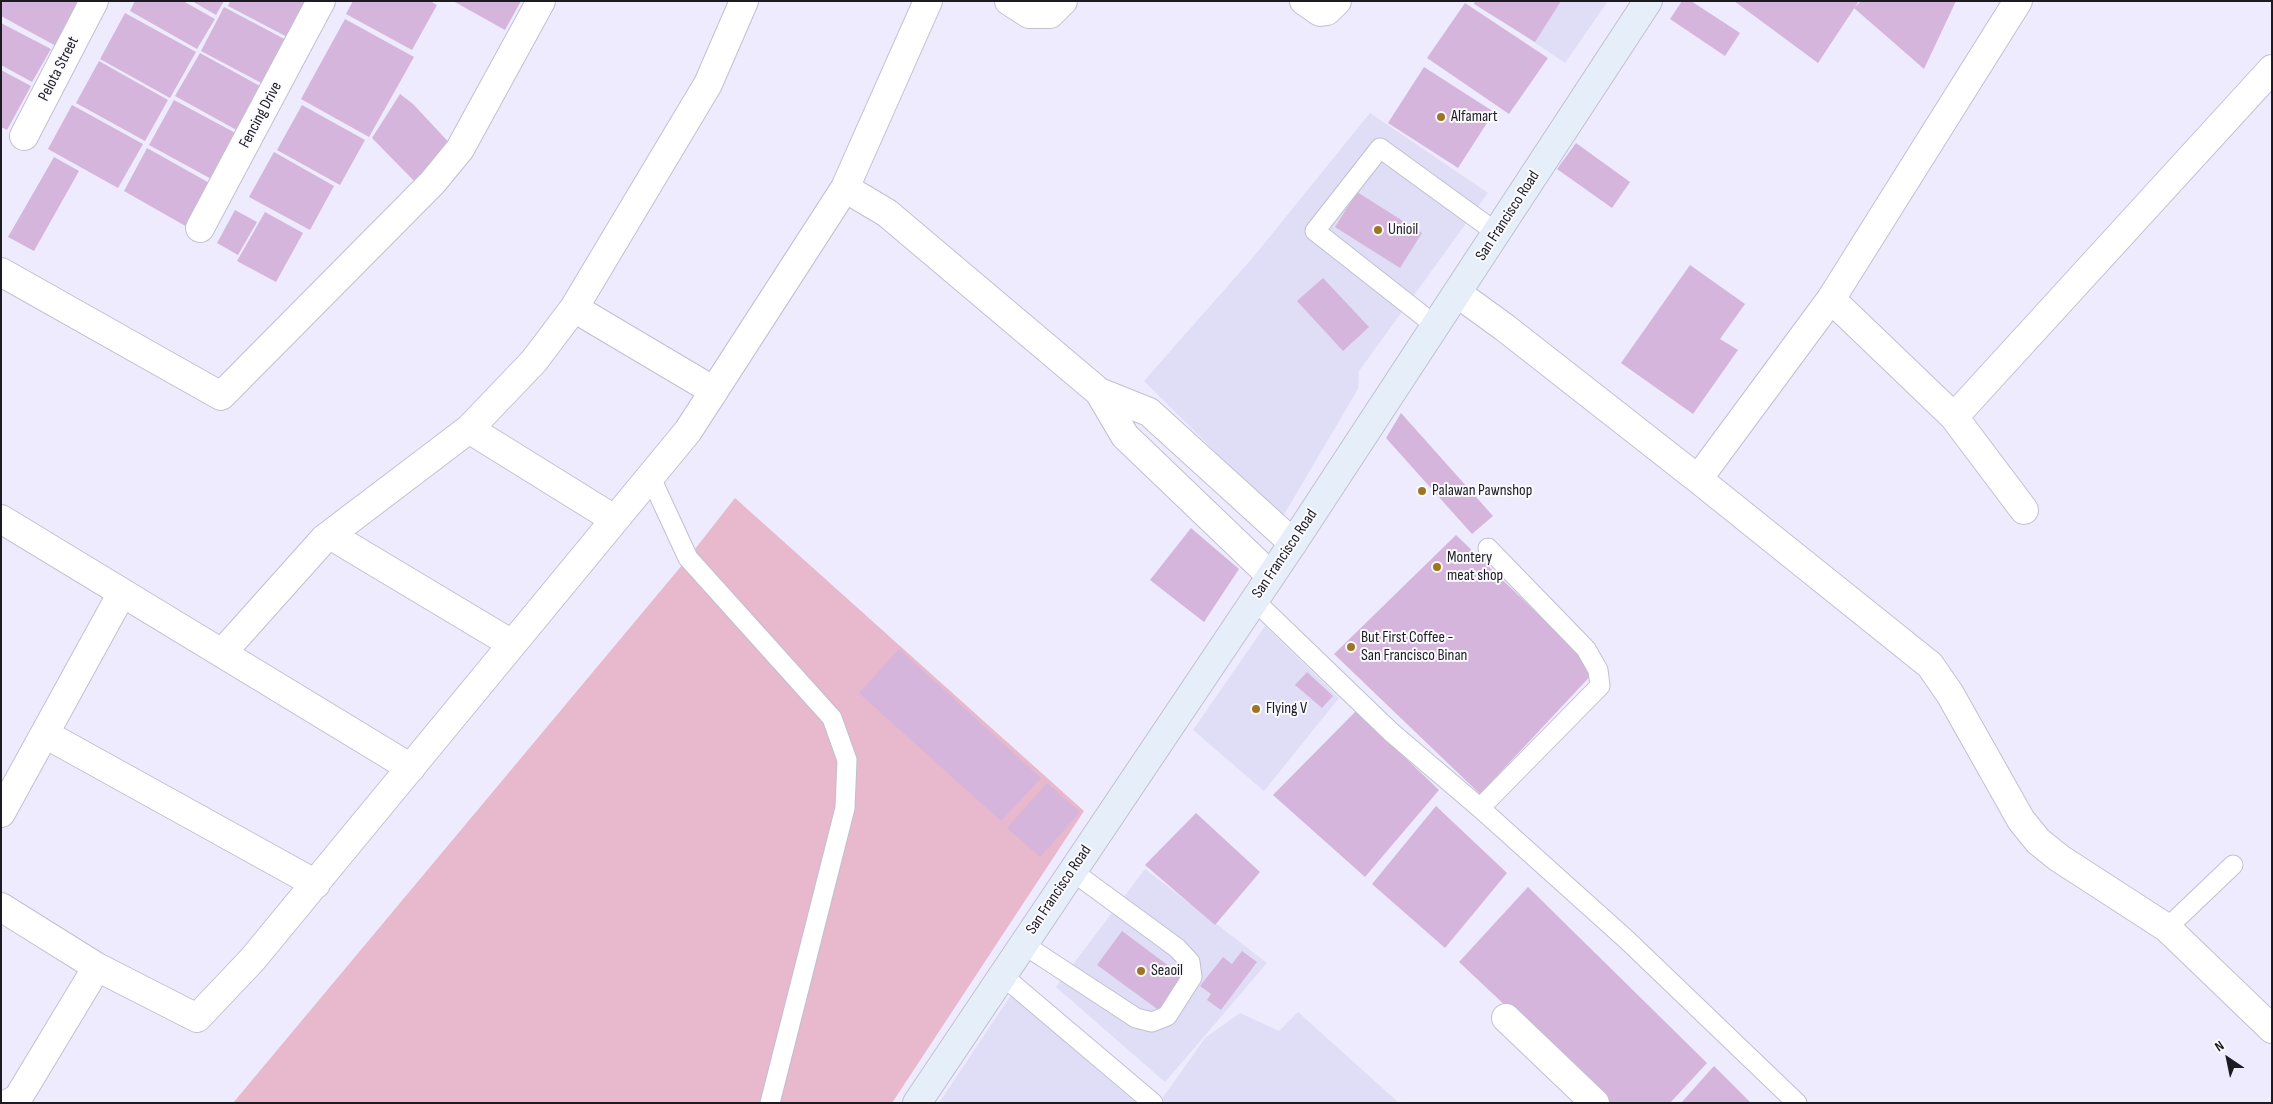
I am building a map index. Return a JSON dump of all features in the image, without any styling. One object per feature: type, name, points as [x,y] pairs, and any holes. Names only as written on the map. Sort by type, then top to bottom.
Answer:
[{"type":"main road","name":"San Francisco Road","points":[[917,1103],[1293,543],[1648,1]]},
{"type":"street","name":"Pelota Street","points":[[24,136],[94,1]]},
{"type":"street","name":"Fencing Drive","points":[[200,228],[321,1]]},
{"type":"street","points":[[1,272],[221,396],[433,182],[460,150],[541,1]]},
{"type":"street","points":[[222,653],[330,534],[469,429],[534,361],[574,308],[708,84],[744,1]]},
{"type":"street","points":[[1,907],[96,967],[197,1018],[252,960],[316,884],[614,518],[688,431],[845,188],[928,1]]},
{"type":"street","points":[[1009,1],[1029,14],[1050,14],[1063,1]]},
{"type":"street","points":[[1304,1],[1320,12],[1327,11],[1337,1]]},
{"type":"street","points":[[1698,479],[1831,298],[2018,1]]},
{"type":"street","points":[[1954,417],[2272,69]]},
{"type":"street","points":[[845,188],[887,213],[1099,392],[1149,412],[1293,543]]},
{"type":"street","points":[[1457,292],[1698,479],[1930,665],[1950,694],[2021,820],[2038,841],[2059,858],[2167,928],[2272,1029]]},
{"type":"street","points":[[1831,298],[1954,417],[2024,510]]},
{"type":"street","points":[[574,308],[714,391]]},
{"type":"street","points":[[1099,392],[1125,436],[1270,576]]},
{"type":"street","points":[[469,429],[614,518]]},
{"type":"street","points":[[1,519],[411,768]]},
{"type":"street","points":[[330,534],[512,644]]},
{"type":"street","points":[[1,813],[122,593]]},
{"type":"street","points":[[45,734],[316,884]]},
{"type":"street","points":[[9,1103],[18,1098],[96,967]]},
{"type":"street","points":[[1506,1018],[1595,1103]]},
{"type":"lane","points":[[1436,326],[1315,231],[1380,148],[1497,233]]},
{"type":"lane","points":[[650,476],[688,558],[832,718],[847,760],[845,808],[770,1103]]},
{"type":"lane","points":[[1480,808],[1600,686],[1598,670],[1586,649],[1488,548]]},
{"type":"lane","points":[[1254,600],[1391,732],[1480,808],[1626,940],[1797,1103]]},
{"type":"lane","points":[[2167,928],[2233,865]]},
{"type":"lane","points":[[1023,944],[1136,1018],[1152,1022],[1167,1016],[1192,977],[1190,962],[1177,948],[1072,871]]},
{"type":"lane","points":[[1002,976],[1153,1103]]},
{"type":"shaded area","points":[[1473,1],[1608,1],[1565,63]]},
{"type":"shaded area","points":[[1370,113],[1488,193],[1359,371],[1358,389],[1282,518],[1144,381],[1255,255]]},
{"type":"shaded area","points":[[735,498],[1084,811],[892,1103],[233,1103],[688,558]]},
{"type":"shaded area","points":[[1265,626],[1339,698],[1264,791],[1193,730]]},
{"type":"shaded area","points":[[1145,869],[1267,963],[1165,1082],[1056,987]]},
{"type":"shaded area","points":[[1011,995],[1136,1103],[939,1103]]},
{"type":"shaded area","points":[[1298,1012],[1399,1103],[1159,1103],[1205,1038],[1240,1013],[1279,1031]]},
{"type":"building","points":[[1,1],[81,1],[56,46],[1,16]]},
{"type":"building","points":[[135,1],[183,1],[215,19],[197,49],[130,11]]},
{"type":"building","points":[[192,1],[224,1],[216,15]]},
{"type":"building","points":[[230,1],[313,1],[293,40],[228,6]]},
{"type":"building","points":[[353,1],[430,1],[437,5],[412,50],[346,14]]},
{"type":"building","points":[[453,1],[521,1],[505,30]]},
{"type":"building","points":[[1475,1],[1561,1],[1535,42],[1474,4]]},
{"type":"building","points":[[1682,1],[1691,1],[1740,33],[1725,56],[1670,19]]},
{"type":"building","points":[[1734,1],[1859,1],[1818,63]]},
{"type":"building","points":[[1861,1],[1956,1],[1924,69],[1854,8]]},
{"type":"building","points":[[1465,3],[1548,58],[1509,114],[1427,58]]},
{"type":"building","points":[[224,7],[290,42],[267,86],[201,51]]},
{"type":"building","points":[[125,13],[196,52],[170,98],[100,59]]},
{"type":"building","points":[[345,19],[414,57],[369,137],[301,99]]},
{"type":"building","points":[[1,23],[51,49],[32,82],[1,65]]},
{"type":"building","points":[[200,53],[267,90],[242,133],[175,96]]},
{"type":"building","points":[[99,61],[168,100],[145,141],[76,103]]},
{"type":"building","name":"Alfamart","points":[[1424,67],[1494,112],[1458,168],[1388,123]]},
{"type":"building","points":[[1,70],[31,86],[7,130],[1,127]]},
{"type":"building","points":[[400,94],[413,104],[456,150],[419,186],[372,138]]},
{"type":"building","points":[[174,100],[241,136],[215,181],[149,145]]},
{"type":"building","points":[[72,105],[143,144],[118,188],[48,149]]},
{"type":"building","points":[[302,105],[365,140],[340,185],[277,150]]},
{"type":"building","points":[[1576,143],[1630,182],[1612,208],[1557,169]]},
{"type":"building","points":[[147,148],[213,185],[189,228],[124,191]]},
{"type":"building","points":[[274,152],[334,186],[310,230],[249,197]]},
{"type":"building","points":[[54,157],[79,171],[34,251],[8,237]]},
{"type":"building","name":"Unioil","points":[[1357,192],[1422,233],[1400,268],[1335,227]]},
{"type":"building","points":[[235,210],[257,222],[238,255],[217,243]]},
{"type":"building","points":[[265,212],[303,233],[276,282],[237,261]]},
{"type":"building","points":[[1690,265],[1745,304],[1720,339],[1738,350],[1693,414],[1621,363]]},
{"type":"building","points":[[1323,278],[1369,327],[1343,351],[1297,301]]},
{"type":"building","points":[[1401,413],[1493,516],[1472,534],[1386,438]]},
{"type":"building","points":[[1191,528],[1239,569],[1204,622],[1150,580]]},
{"type":"building","points":[[1456,535],[1596,670],[1480,794],[1334,654]]},
{"type":"building","points":[[899,649],[1041,778],[1001,821],[859,693]]},
{"type":"building","points":[[1307,672],[1333,696],[1322,708],[1295,685]]},
{"type":"building","points":[[1356,711],[1439,790],[1365,877],[1273,795]]},
{"type":"building","points":[[1047,783],[1080,812],[1040,857],[1007,828]]},
{"type":"building","points":[[1436,806],[1507,873],[1445,948],[1372,884]]},
{"type":"building","points":[[1196,813],[1260,872],[1215,925],[1145,865]]},
{"type":"building","points":[[1528,887],[1707,1063],[1670,1103],[1609,1103],[1459,962]]},
{"type":"building","name":"Seaoil","points":[[1122,931],[1185,978],[1160,1011],[1097,965]]},
{"type":"building","points":[[1242,951],[1257,962],[1221,1010],[1207,1000],[1211,994],[1200,986],[1223,957],[1232,964]]},
{"type":"building","points":[[1714,1066],[1751,1103],[1681,1103]]},
{"type":"place","name":"Alfamart","points":[[1441,117]]},
{"type":"place","name":"Unioil","points":[[1378,230]]},
{"type":"place","name":"Palawan Pawnshop","points":[[1422,491]]},
{"type":"place","name":"Montery meat shop","points":[[1437,567]]},
{"type":"place","name":"But First Coffee - San Francisco Binan","points":[[1351,647]]},
{"type":"place","name":"Flying V","points":[[1256,709]]},
{"type":"place","name":"Seaoil","points":[[1141,971]]}]
